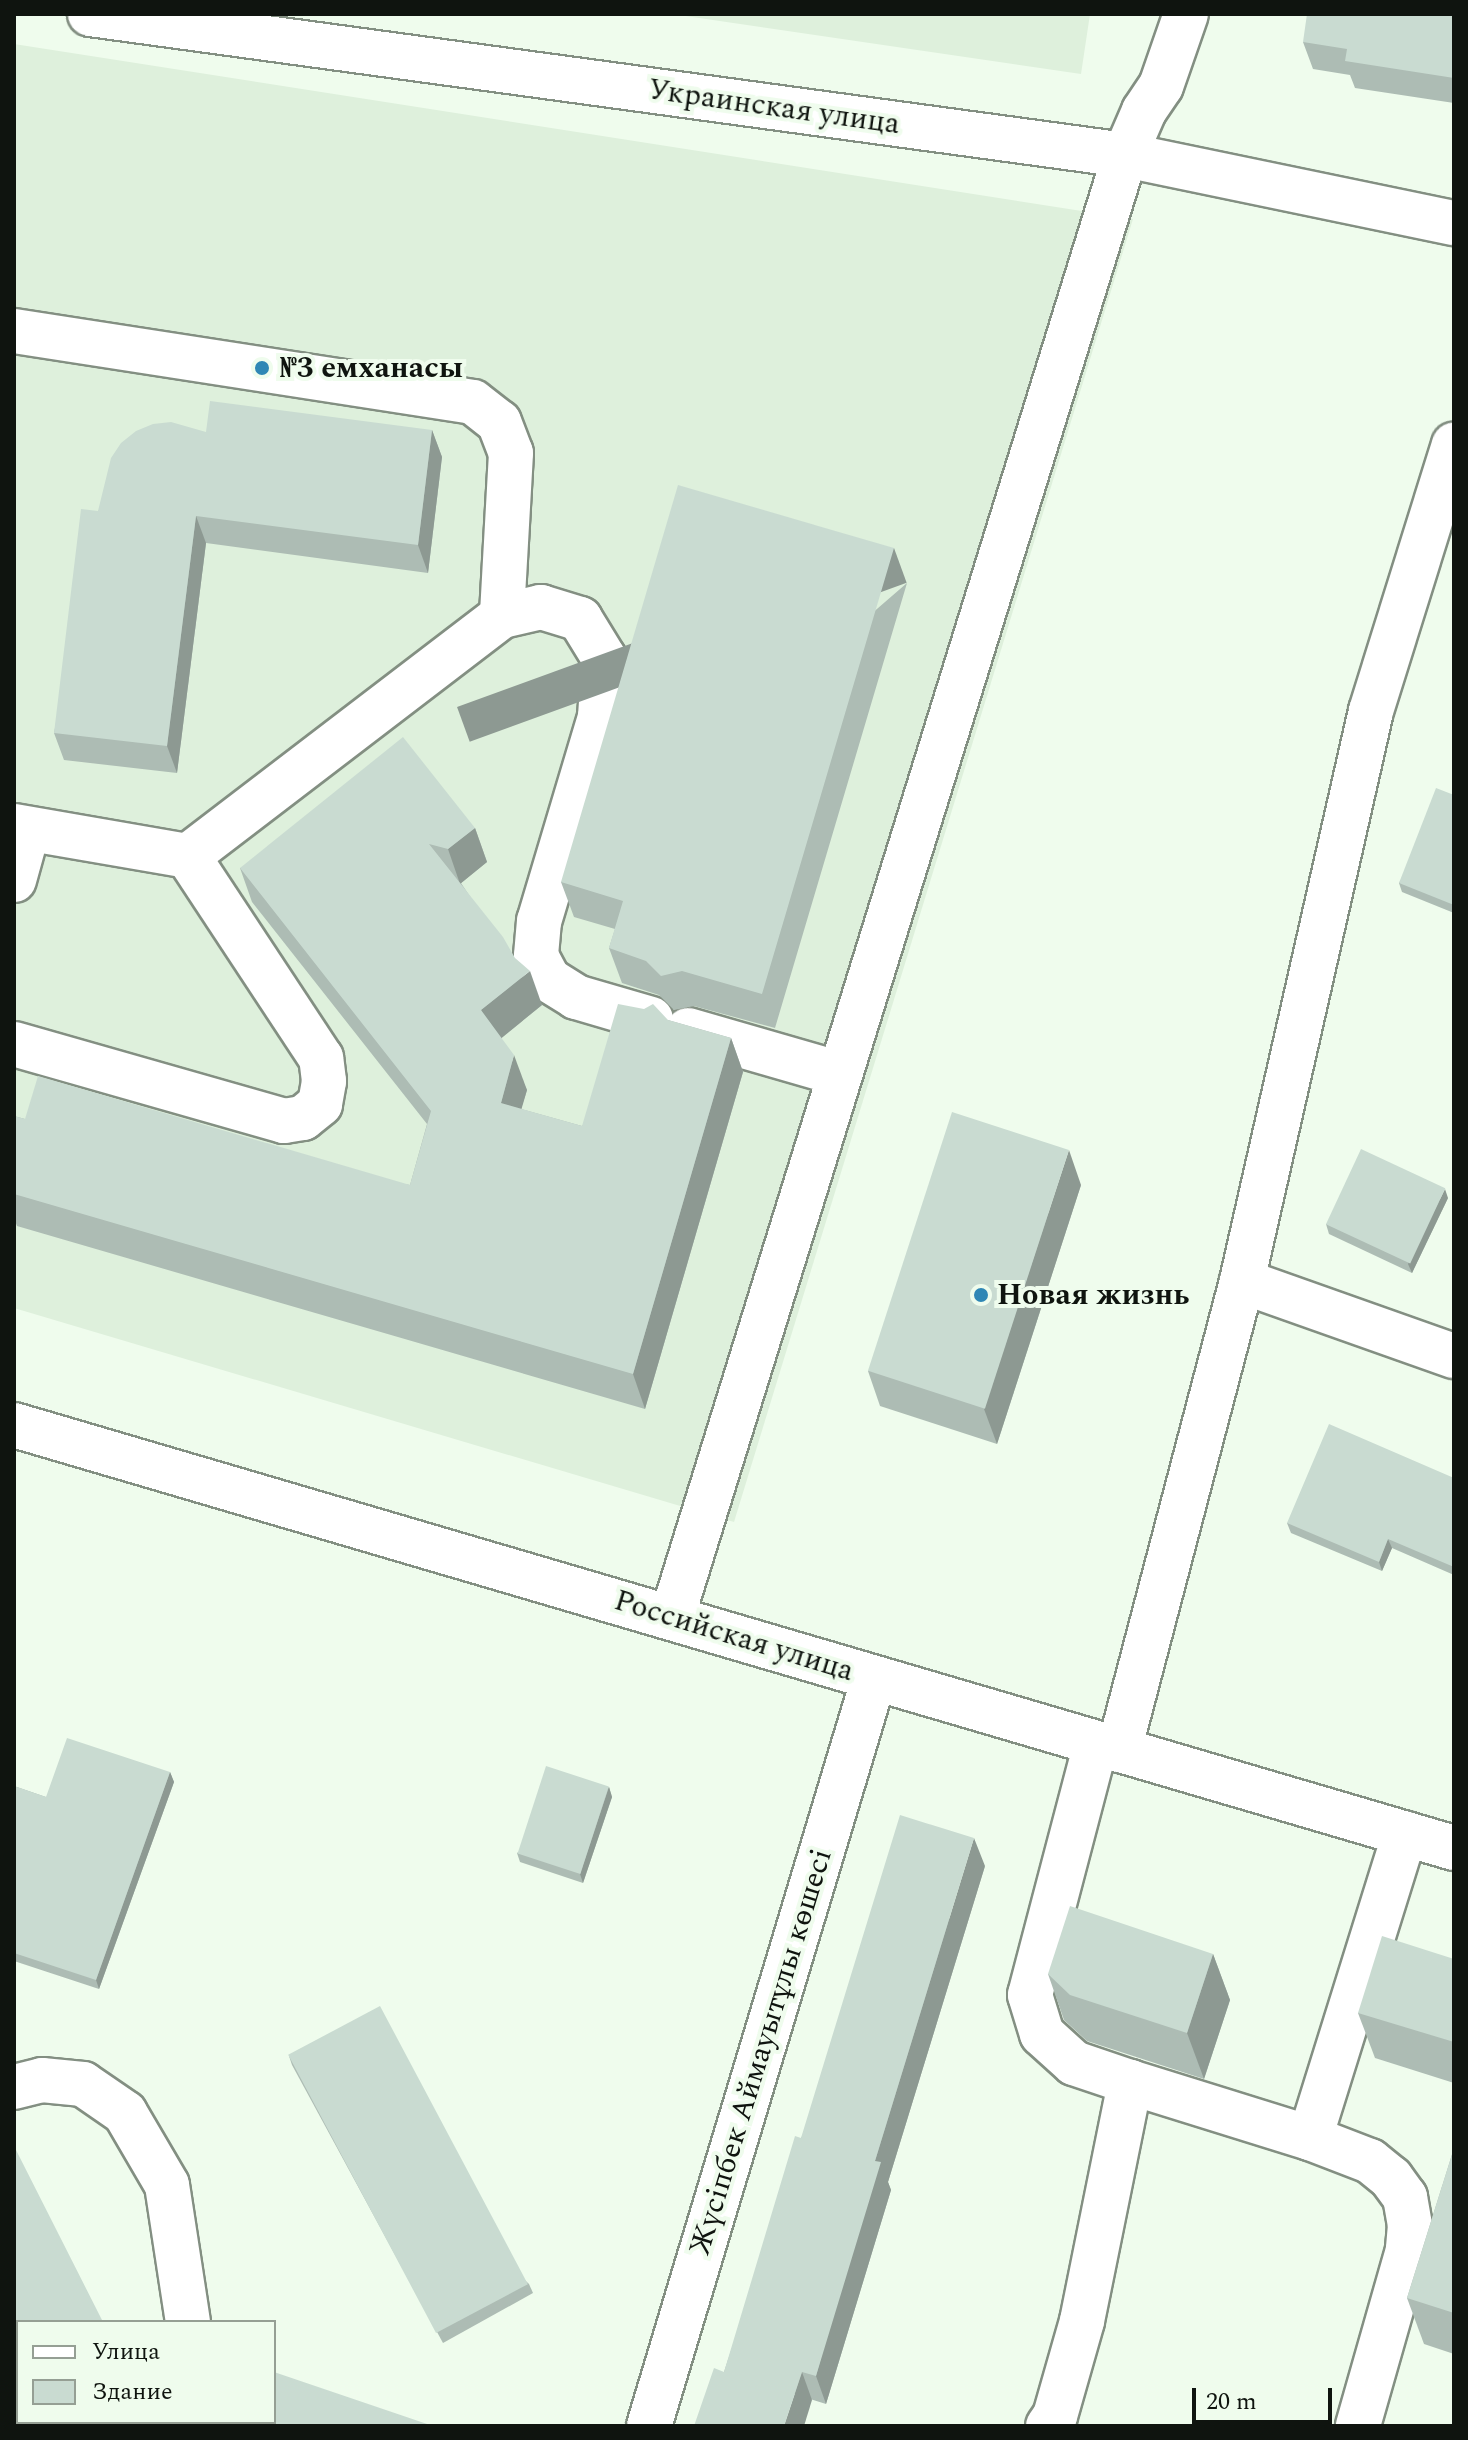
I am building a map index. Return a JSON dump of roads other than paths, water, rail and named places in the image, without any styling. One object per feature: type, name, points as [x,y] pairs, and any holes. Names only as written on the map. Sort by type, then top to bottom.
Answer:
[{"type":"street","name":"Украинская улица","points":[[90,14],[1125,155],[1454,223]]},
{"type":"street","points":[[672,1617],[1125,155],[1144,111],[1161,86],[1186,14]]},
{"type":"street","points":[[14,331],[473,402],[499,422],[511,453],[502,616]]},
{"type":"street","points":[[1358,2426],[1408,2250],[1410,2225],[1405,2197],[1391,2178],[1370,2161],[1310,2138],[1074,2063],[1042,2034],[1030,1995],[1107,1746],[1242,1281],[1371,711],[1454,445]]},
{"type":"street","points":[[14,880],[21,828],[188,856],[502,616],[541,607],[580,619],[604,658],[600,717],[539,921],[536,956],[549,980],[576,997],[840,1074]]},
{"type":"street","points":[[14,1044],[284,1121],[303,1118],[320,1104],[324,1081],[321,1058],[188,856]]},
{"type":"street","points":[[1242,1281],[1454,1356]]},
{"type":"street","name":"Российская улица","points":[[14,1425],[1454,1848]]},
{"type":"street","name":"Жүсіпбек Аймауытұлы көшесі","points":[[649,2426],[874,1678]]},
{"type":"street","points":[[1310,2138],[1405,1833]]},
{"type":"street","points":[[14,2087],[42,2080],[83,2084],[125,2113],[167,2185],[188,2320]]},
{"type":"street","points":[[1048,2426],[1055,2416],[1082,2321],[1130,2082]]},
{"type":"place","name":"№3 емханасы","points":[[262,368]]},
{"type":"place","name":"Новая жизнь","points":[[981,1295]]}]
